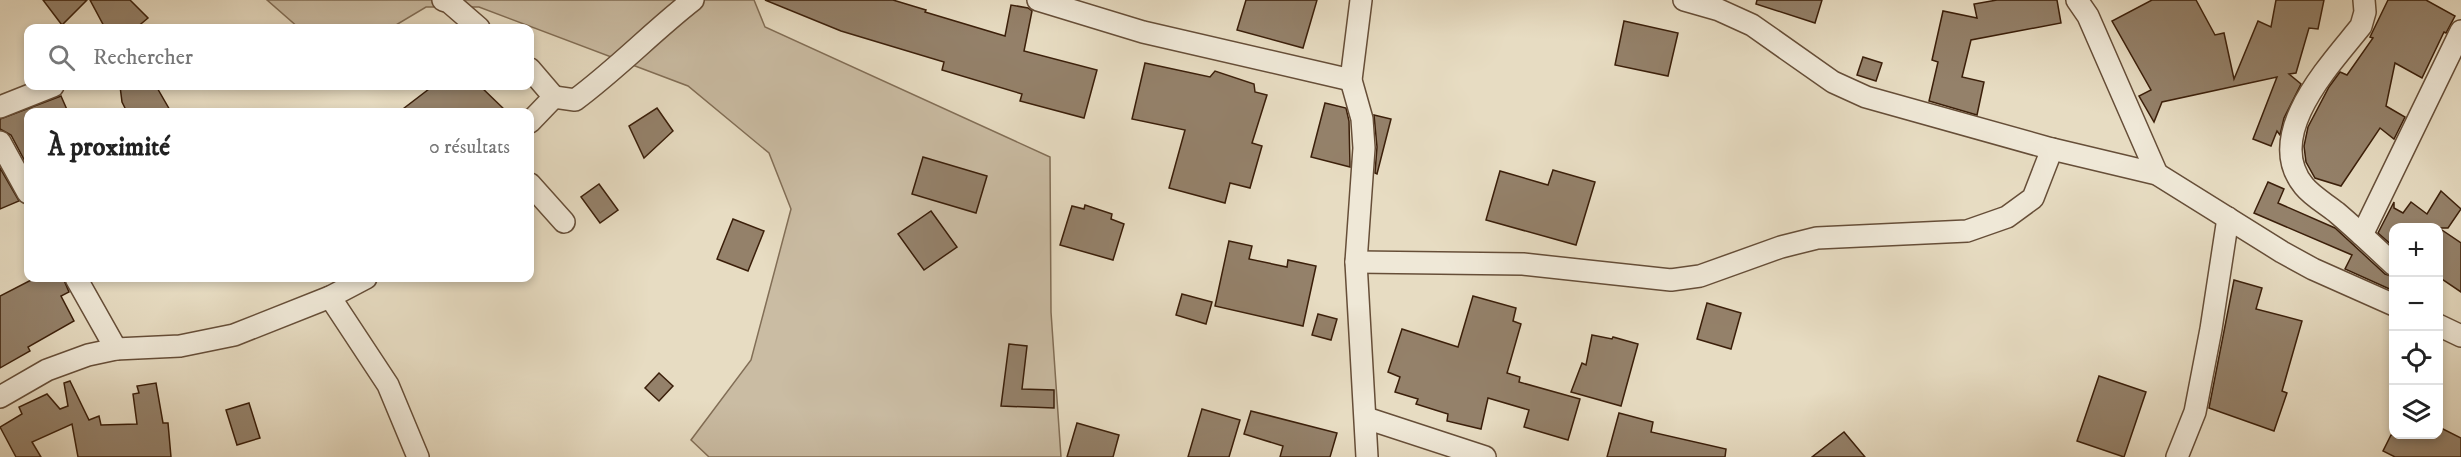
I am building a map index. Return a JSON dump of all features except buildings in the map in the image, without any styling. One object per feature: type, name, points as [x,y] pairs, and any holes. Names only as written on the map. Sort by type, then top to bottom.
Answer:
[{"type":"street","points":[[443,0],[449,2],[474,24]]},
{"type":"street","points":[[534,74],[554,97],[575,100],[609,75],[660,26],[693,0]]},
{"type":"street","points":[[1038,0],[1143,32],[1351,80]]},
{"type":"street","points":[[1361,0],[1351,80],[1362,119],[1364,148],[1356,262],[1367,457]]},
{"type":"street","points":[[1684,0],[1719,10],[1752,25],[1833,82],[1866,97],[2052,149],[2157,174],[2313,268],[2389,303]]},
{"type":"street","points":[[2077,0],[2088,16],[2157,174]]},
{"type":"street","points":[[2364,0],[2365,12],[2361,26],[2304,100],[2296,122],[2292,149],[2294,166],[2304,186],[2389,260]]},
{"type":"street","points":[[2362,235],[2461,31]]},
{"type":"street","points":[[0,107],[43,90]]},
{"type":"street","points":[[534,118],[554,97]]},
{"type":"street","points":[[0,142],[24,186]]},
{"type":"street","points":[[1356,262],[1523,264],[1671,280],[1700,276],[1781,247],[1817,238],[1967,231],[2007,217],[2033,198],[2052,149]]},
{"type":"street","points":[[534,188],[564,222]]},
{"type":"street","points":[[2177,457],[2195,412],[2228,218]]},
{"type":"street","points":[[78,282],[116,349]]},
{"type":"street","points":[[0,397],[47,370],[88,355],[116,349],[180,346],[234,335],[330,297],[358,282]]},
{"type":"street","points":[[330,297],[388,385],[418,457]]},
{"type":"street","points":[[1366,418],[1485,457]]},
{"type":"shaded area","points":[[267,0],[754,0],[765,27],[1050,157],[1051,312],[1061,457],[709,457],[691,440],[751,360],[791,209],[769,153],[688,86],[534,28],[534,24],[524,24],[479,7],[426,7],[398,24],[294,24]]}]
